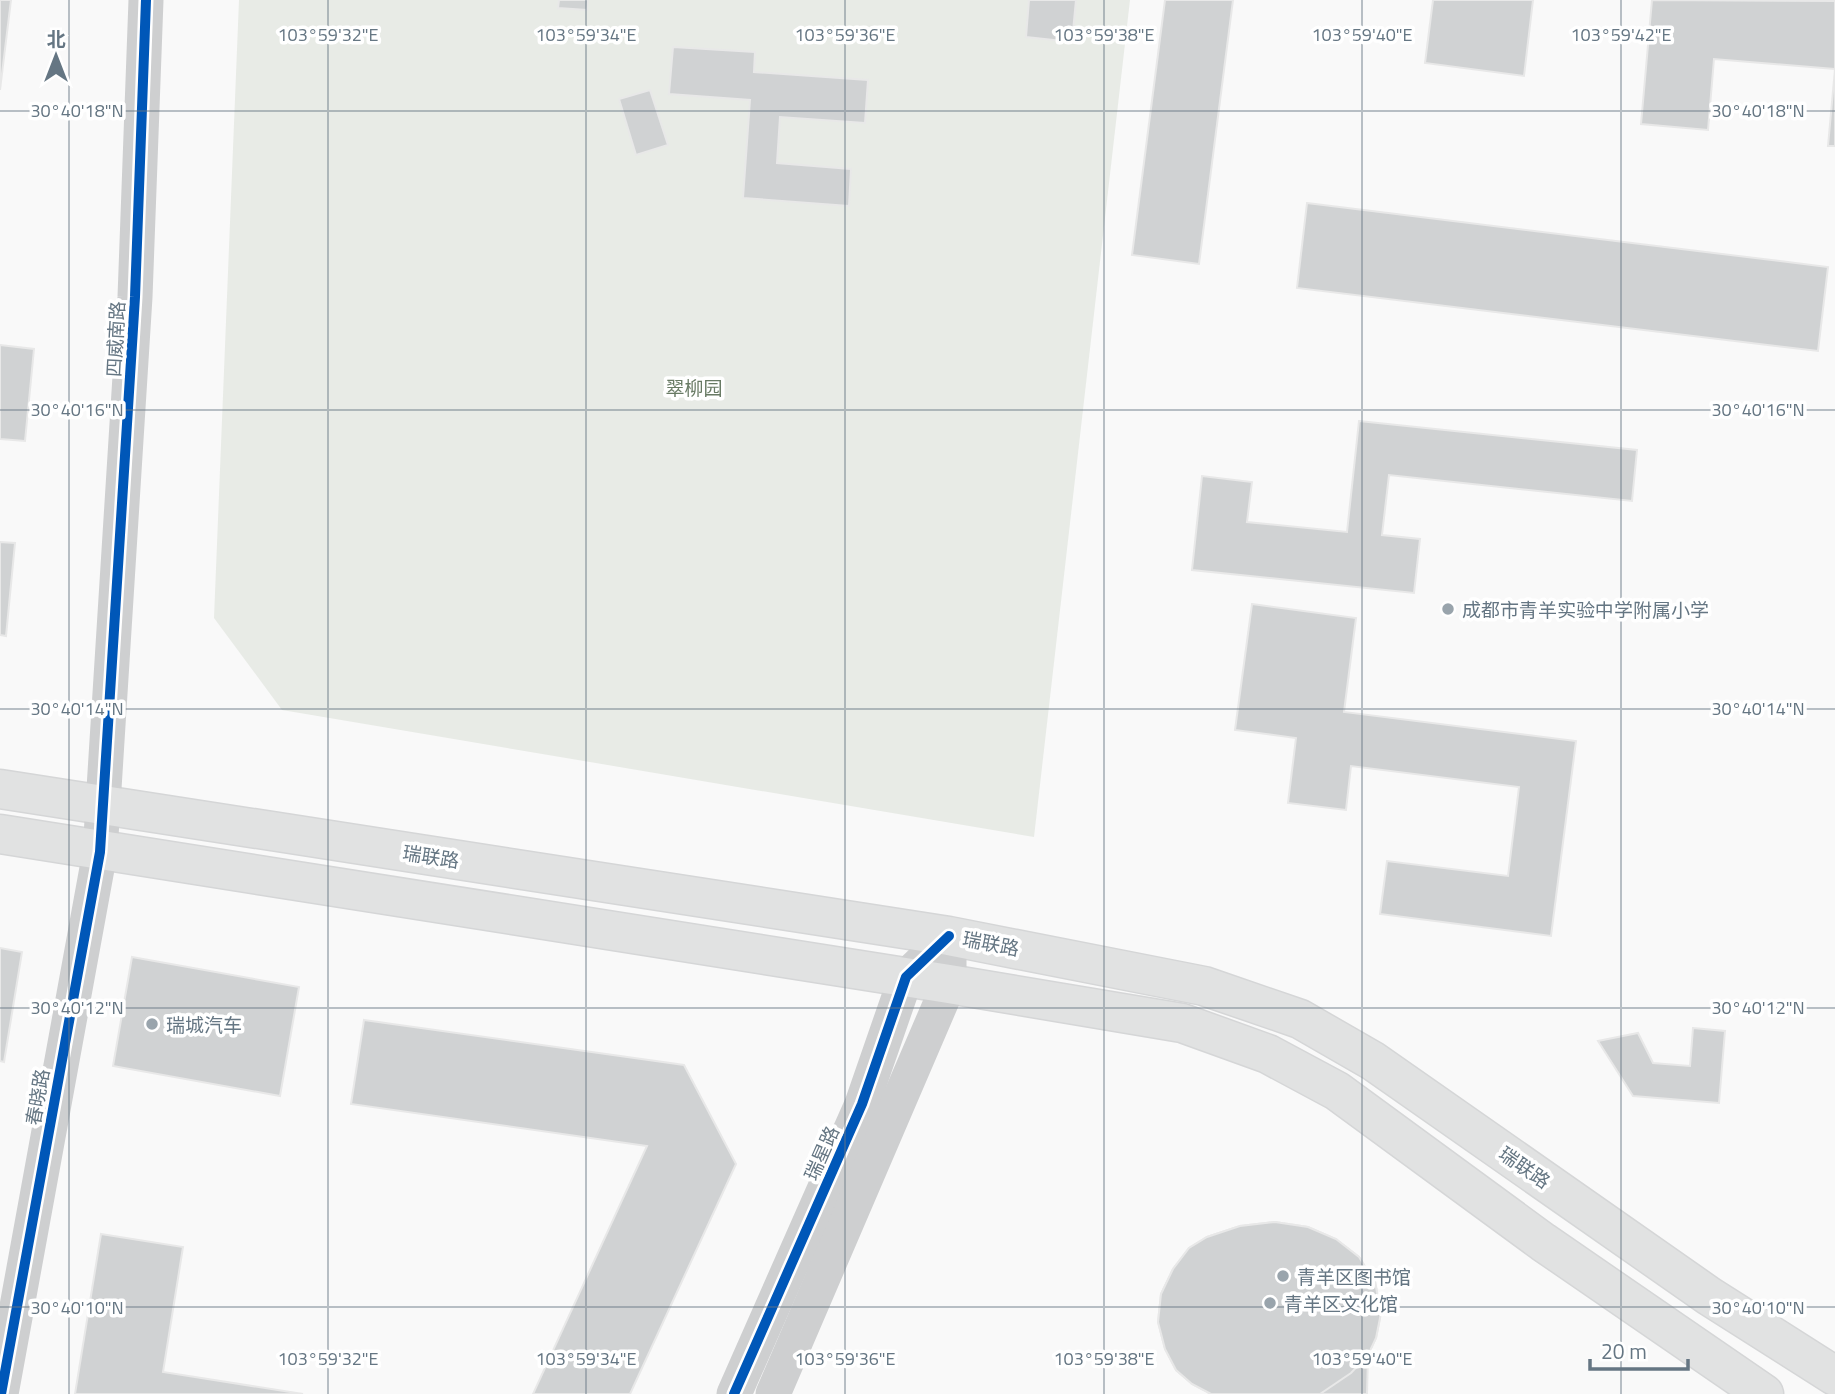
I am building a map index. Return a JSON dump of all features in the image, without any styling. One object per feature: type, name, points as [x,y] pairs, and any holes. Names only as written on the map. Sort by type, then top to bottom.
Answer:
[{"type":"main road","name":"瑞联路","points":[[0,789],[949,936],[1204,986],[1300,1019],[1373,1061],[1709,1296],[1835,1376]]},
{"type":"main road","points":[[0,834],[1182,1023],[1268,1054],[1337,1091],[1543,1242],[1764,1394]]},
{"type":"street","name":"四威南路","points":[[104,806],[134,311],[146,0]]},
{"type":"street","name":"春晓路","points":[[2,1394],[100,852],[104,806]]},
{"type":"street","name":"瑞星路","points":[[734,1394],[862,1104],[906,977],[949,936]]},
{"type":"street","points":[[774,1394],[949,984],[949,936]]},
{"type":"green space","name":"翠柳园","points":[[239,0],[1130,0],[1034,837],[282,710],[214,618]]},
{"type":"building","points":[[0,0],[11,0],[0,90]]},
{"type":"building","points":[[559,0],[588,0],[587,10],[558,8]]},
{"type":"building","points":[[1029,0],[1076,0],[1072,42],[1026,37]]},
{"type":"building","points":[[1165,0],[1233,0],[1199,264],[1132,255]]},
{"type":"building","points":[[1433,0],[1533,0],[1524,76],[1425,63]]},
{"type":"building","points":[[1652,0],[1835,1],[1835,69],[1714,59],[1708,130],[1641,124]]},
{"type":"building","points":[[673,47],[755,52],[754,72],[868,80],[865,123],[780,117],[777,163],[851,169],[849,206],[743,198],[750,100],[669,94]]},
{"type":"building","points":[[1835,69],[1835,146],[1828,146]]},
{"type":"building","points":[[650,90],[668,145],[636,155],[619,99]]},
{"type":"building","points":[[1307,203],[1828,267],[1818,351],[1297,288]]},
{"type":"building","points":[[0,345],[34,349],[25,441],[0,439]]},
{"type":"building","points":[[1359,421],[1637,450],[1632,501],[1389,475],[1382,535],[1420,539],[1414,593],[1192,570],[1202,476],[1252,482],[1247,522],[1347,532]]},
{"type":"building","points":[[0,542],[15,543],[6,636],[0,635]]},
{"type":"building","points":[[1252,604],[1356,618],[1344,712],[1576,741],[1551,936],[1380,914],[1387,861],[1508,876],[1519,787],[1351,766],[1346,810],[1288,803],[1296,738],[1235,730]]},
{"type":"building","points":[[0,948],[22,952],[4,1062],[0,1061]]},
{"type":"building","points":[[132,957],[299,987],[280,1096],[113,1066]]},
{"type":"building","points":[[364,1020],[684,1065],[736,1164],[630,1394],[533,1394],[647,1146],[351,1104]]},
{"type":"building","points":[[1693,1028],[1725,1031],[1719,1103],[1633,1096],[1598,1041],[1638,1033],[1653,1063],[1690,1066]]},
{"type":"building","name":"青羊区文化馆","points":[[1275,1222],[1308,1227],[1336,1239],[1359,1257],[1375,1282],[1381,1313],[1376,1338],[1368,1355],[1367,1394],[1211,1394],[1192,1384],[1176,1370],[1165,1349],[1158,1322],[1161,1294],[1173,1269],[1189,1248],[1207,1237],[1240,1226]]},
{"type":"building","name":"青羊区文化馆","points":[[1275,1222],[1308,1227],[1336,1239],[1359,1257],[1375,1282],[1381,1313],[1376,1338],[1368,1355],[1351,1373],[1320,1394],[1211,1394],[1192,1384],[1176,1370],[1165,1349],[1158,1322],[1161,1294],[1173,1269],[1189,1248],[1207,1237],[1240,1226]]},
{"type":"building","points":[[101,1234],[183,1247],[163,1372],[303,1394],[75,1394]]},
{"type":"cycle path","points":[[1,1394],[100,852],[135,297],[146,0]]},
{"type":"cycle path","points":[[734,1394],[862,1104],[906,977],[949,936]]},
{"type":"place","name":"成都市青羊实验中学附属小学","points":[[1448,609]]},
{"type":"place","name":"瑞城汽车","points":[[152,1024]]},
{"type":"place","name":"青羊区图书馆","points":[[1283,1276]]},
{"type":"place","name":"青羊区文化馆","points":[[1270,1303]]}]
